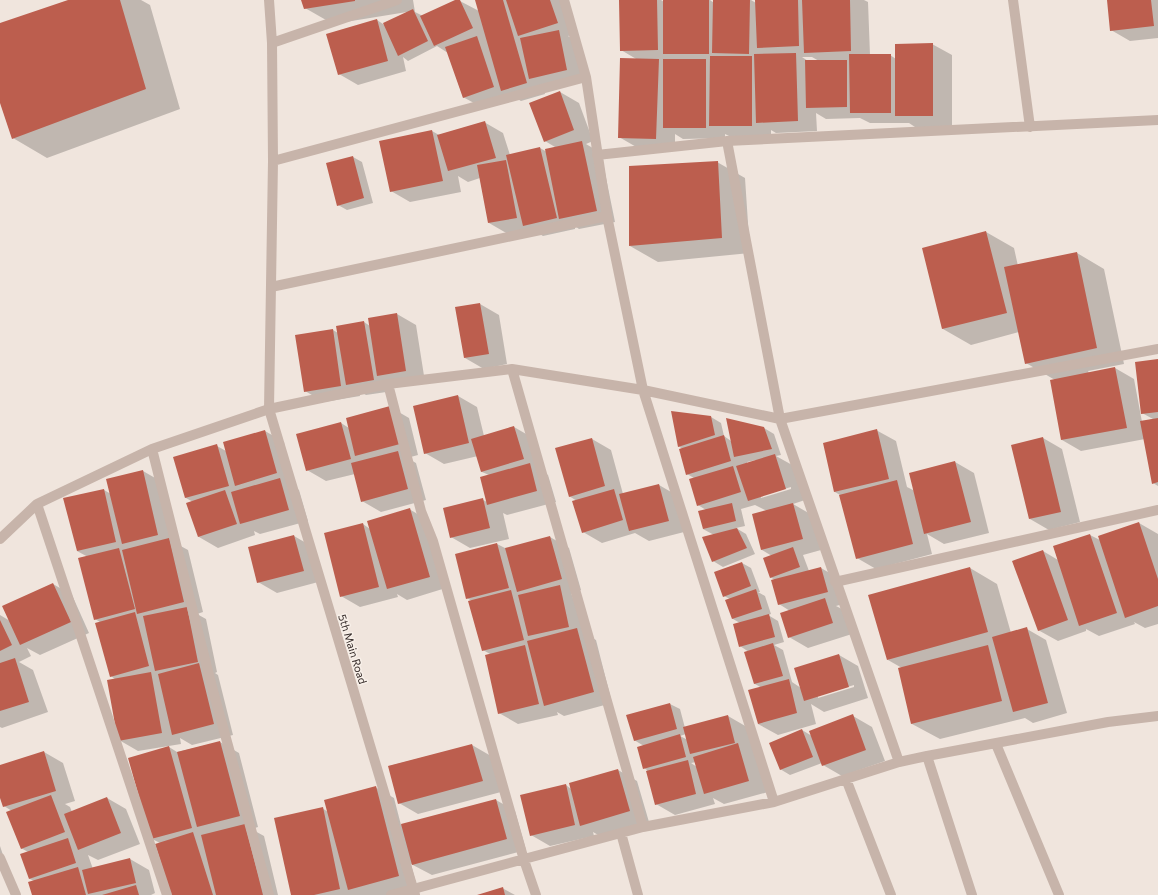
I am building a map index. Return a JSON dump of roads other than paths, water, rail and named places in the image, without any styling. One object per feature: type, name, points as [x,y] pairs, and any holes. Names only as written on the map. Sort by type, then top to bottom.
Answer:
[{"type":"street","name":"5th Main Road","points":[[269,0],[272,43],[273,162],[269,410],[414,893]]},
{"type":"street","points":[[272,43],[397,0]]},
{"type":"street","points":[[564,0],[586,77],[607,216],[643,390],[774,802]]},
{"type":"street","points":[[1013,0],[1030,127]]},
{"type":"street","points":[[273,162],[586,77]]},
{"type":"street","points":[[597,155],[727,142],[1158,120]]},
{"type":"street","points":[[727,142],[780,419],[835,582],[899,762]]},
{"type":"street","points":[[271,287],[607,216]]},
{"type":"street","points":[[0,539],[37,504],[152,449],[269,410],[388,384],[512,369],[643,390],[780,419],[1158,349]]},
{"type":"street","points":[[512,369],[643,827]]},
{"type":"street","points":[[388,384],[422,511],[433,541],[524,860],[536,895]]},
{"type":"street","points":[[152,449],[212,687],[269,895]]},
{"type":"street","points":[[37,504],[167,895]]},
{"type":"street","points":[[835,582],[1158,510]]},
{"type":"street","points":[[391,895],[414,893],[524,860],[643,827],[774,802],[899,762],[1108,722],[1158,716]]},
{"type":"street","points":[[996,744],[1059,895]]},
{"type":"street","points":[[927,756],[972,895]]},
{"type":"street","points":[[846,779],[891,895]]},
{"type":"street","points":[[621,833],[638,895]]},
{"type":"street","points":[[0,858],[16,895]]}]
